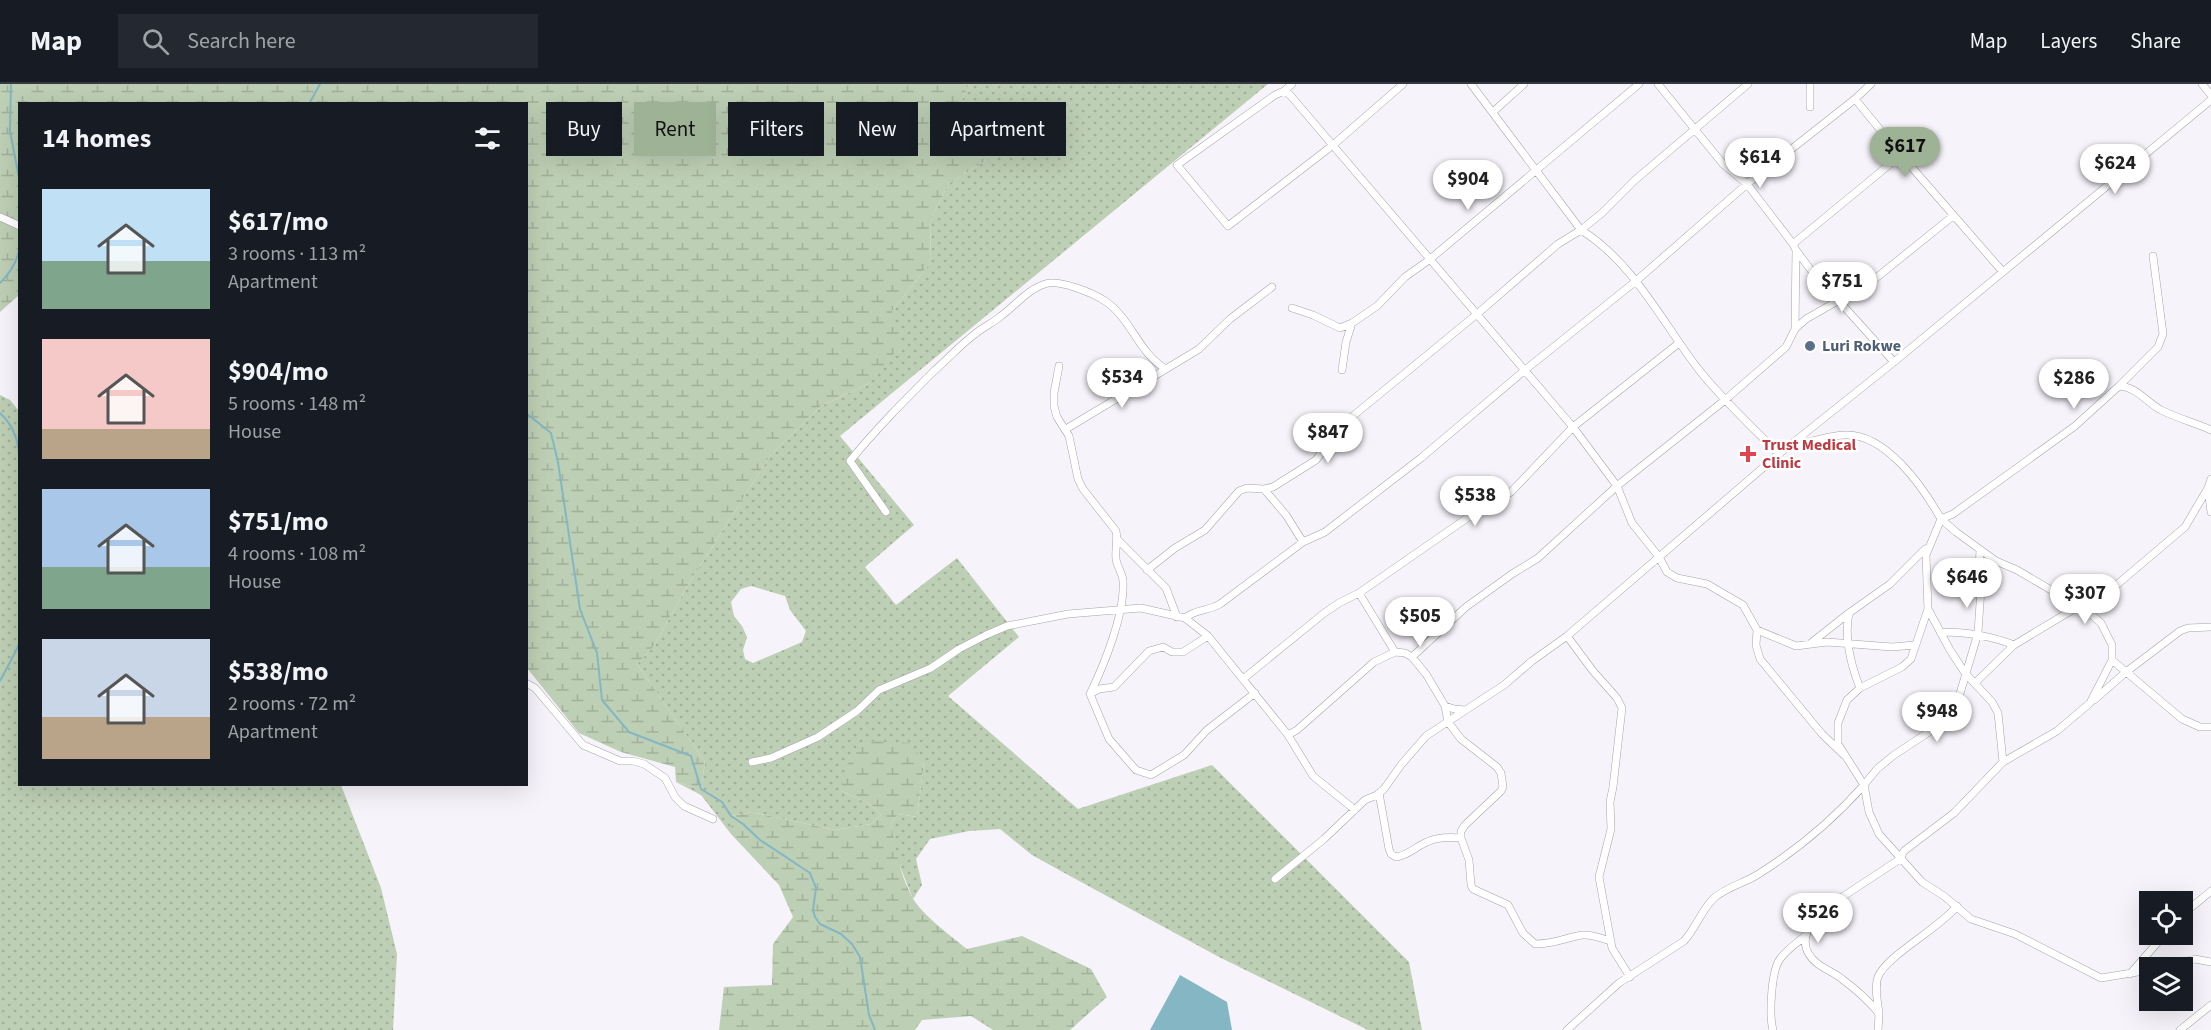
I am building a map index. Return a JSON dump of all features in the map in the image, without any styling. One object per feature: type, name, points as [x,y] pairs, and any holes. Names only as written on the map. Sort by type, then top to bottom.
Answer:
[{"type":"street","points":[[1292,84],[1177,165],[1228,226],[1333,145],[1403,84]]},
{"type":"street","points":[[1471,84],[1581,230],[1594,238],[1618,260],[1636,281],[1700,371],[1725,400],[1779,454]]},
{"type":"street","points":[[1493,112],[1524,84]]},
{"type":"street","points":[[1292,308],[1313,315],[1335,327],[1352,323],[1377,306],[1405,277],[1429,260],[1639,84]]},
{"type":"street","points":[[1658,84],[1723,164],[1747,184],[1810,269],[1894,362]]},
{"type":"street","points":[[1147,570],[1175,548],[1205,530],[1239,491],[1247,488],[1274,488],[1316,460],[1342,425],[1558,244],[1581,230],[1602,213],[1635,180],[1748,84]]},
{"type":"street","points":[[1810,84],[1810,107]]},
{"type":"street","points":[[1185,618],[1191,613],[1208,610],[1220,604],[1303,542],[1325,532],[1368,500],[1636,281],[1747,184],[1871,84]]},
{"type":"street","points":[[2202,84],[2211,95]]},
{"type":"street","points":[[1284,91],[1296,101],[1573,427],[1617,486],[1632,523],[1659,557],[1667,572],[1677,578],[1707,584],[1743,605],[1757,630],[1756,645],[1764,664],[1822,734],[1844,755]]},
{"type":"street","points":[[1855,99],[2003,272]]},
{"type":"street","points":[[1275,879],[1324,839],[1365,800],[1379,793],[1426,736],[1504,685],[1567,636],[1779,454],[2211,100]]},
{"type":"street","points":[[1795,329],[1795,247],[1901,155]]},
{"type":"street","points":[[1412,657],[1466,607],[1538,558],[1617,486],[1725,400],[1786,347],[1795,329],[1806,319],[1878,278],[1953,216]]},
{"type":"street","points":[[0,217],[18,225]]},
{"type":"street","points":[[2139,972],[2101,978],[2015,934],[1971,919],[1957,906],[1922,882],[1879,834],[1869,812],[1864,785],[1838,744],[1838,723],[1847,700],[1860,688],[1902,667],[1911,659],[1928,609],[1926,555],[1941,519],[1953,514],[2075,426],[2142,366],[2157,347],[2163,334],[2153,256]]},
{"type":"street","points":[[886,512],[850,461],[896,408],[958,348],[1038,287],[1047,283],[1064,285],[1082,290],[1105,301],[1120,313],[1156,361],[1166,369]]},
{"type":"street","points":[[1066,429],[1199,349],[1230,319],[1272,287]]},
{"type":"street","points":[[1342,370],[1346,342],[1352,323]]},
{"type":"street","points":[[1244,679],[1323,614],[1359,593],[1470,516],[1511,492],[1573,427],[1679,343]]},
{"type":"street","points":[[1059,366],[1054,393],[1057,417],[1066,429],[1078,479],[1083,489],[1116,531],[1118,539],[1116,559],[1124,580],[1120,608],[1103,666],[1090,694],[1109,739],[1136,770],[1147,775],[1154,774],[1184,755],[1206,730],[1255,693]]},
{"type":"street","points":[[2120,387],[2127,387],[2137,392],[2159,409],[2211,430]]},
{"type":"street","points":[[1787,448],[1845,435],[1859,437],[1883,448],[1926,492],[1941,519],[1996,561],[2017,570],[2087,611],[2101,623],[2112,645],[2112,660],[2090,703]]},
{"type":"street","points":[[1976,682],[2014,645],[2079,607],[2098,601],[2185,527],[2211,479]]},
{"type":"street","points":[[2208,488],[2211,512]]},
{"type":"street","points":[[1264,489],[1286,515],[1303,542]]},
{"type":"street","points":[[1118,539],[1166,588],[1177,617]]},
{"type":"street","points":[[1810,644],[1890,584],[1929,545]]},
{"type":"street","points":[[1567,1030],[1619,983],[1684,941],[1692,933],[1713,899],[1720,893],[1758,874],[1808,839],[1842,810],[1877,769],[1894,755],[1928,734],[1949,716],[1961,695],[1965,672],[1978,633],[1981,588],[1980,550]]},
{"type":"street","points":[[1359,593],[1395,652]]},
{"type":"street","points":[[752,762],[771,758],[818,736],[857,711],[879,690],[931,668],[959,649],[986,635],[1022,623],[1068,614],[1141,608],[1185,618],[1208,636],[1288,735],[1313,776],[1355,810]]},
{"type":"street","points":[[1928,609],[1965,672],[1976,682],[1998,713],[2003,762]]},
{"type":"street","points":[[1849,613],[1846,626],[1848,642],[1860,688]]},
{"type":"street","points":[[1773,1030],[1770,1020],[1775,968],[1779,959],[1805,936],[1814,918],[1900,859],[1904,851],[1954,813],[2003,762],[2057,730],[2126,672],[2180,631],[2188,628],[2211,627]]},
{"type":"street","points":[[2202,628],[2211,634]]},
{"type":"street","points":[[1757,630],[1789,645],[1797,646],[1848,642],[1892,647],[1915,645]]},
{"type":"street","points":[[1940,632],[1978,633],[2014,645]]},
{"type":"street","points":[[1090,694],[1100,689],[1114,687],[1149,651],[1163,647],[1172,652],[1183,652],[1208,636]]},
{"type":"street","points":[[1567,636],[1598,678],[1617,698],[1622,708],[1610,802],[1611,829],[1599,877],[1612,948],[1630,976]]},
{"type":"street","points":[[1288,735],[1297,730],[1374,662],[1395,652],[1405,653],[1412,657],[1426,674],[1445,706],[1448,722],[1461,739],[1497,767],[1503,782],[1503,787],[1494,799],[1461,831],[1461,838],[1469,860],[1471,885],[1478,893],[1504,901],[1531,943],[1556,943],[1582,935],[1596,936],[1610,941]]},
{"type":"street","points":[[2112,660],[2181,720],[2200,727],[2211,727]]},
{"type":"street","points":[[528,684],[535,688],[583,746],[620,761],[633,760],[644,764],[665,778],[675,796],[684,806],[713,819]]},
{"type":"street","points":[[1445,706],[1454,710],[1467,710]]},
{"type":"street","points":[[1379,793],[1389,849],[1396,857],[1410,854],[1429,841],[1448,837],[1461,838]]},
{"type":"street","points":[[2193,905],[2211,891]]},
{"type":"street","points":[[1878,1030],[1877,979],[1881,971],[1945,920],[1957,906]]},
{"type":"street","points":[[1805,936],[1806,947],[1816,962],[1848,984],[1879,1015]]},
{"type":"street","points":[[2130,974],[2155,945]]},
{"type":"street","points":[[2193,959],[2211,962]]},
{"type":"street","points":[[2180,1030],[2211,1005]]},
{"type":"green space","points":[[0,84],[969,84],[962,100],[963,102],[930,102],[930,156],[988,156],[987,160],[948,184],[930,222],[931,262],[892,311],[900,346],[870,383],[821,406],[770,456],[686,588],[654,646],[637,664],[705,762],[701,789],[676,782],[675,767],[621,752],[579,733],[528,669],[528,102],[18,102],[18,296],[0,312]]},
{"type":"green space","points":[[969,84],[1268,84],[840,436],[914,525],[865,567],[896,605],[957,558],[1019,637],[948,696],[1078,809],[1212,765],[1409,962],[1422,1030],[1368,1030],[1219,957],[1070,876],[1032,855],[1000,829],[969,831],[930,839],[916,859],[922,885],[913,899],[895,854],[891,824],[898,814],[917,817],[924,762],[840,790],[873,806],[881,815],[871,824],[835,830],[751,812],[731,816],[731,834],[701,795],[676,782],[701,789],[705,762],[637,664],[654,646],[686,588],[770,456],[821,406],[870,383],[892,311],[931,262],[930,222],[948,184],[987,160],[988,156],[1066,156],[1066,102],[963,102],[962,100]],"holes":[[[751,586],[785,596],[790,610],[806,631],[802,642],[753,663],[745,659],[743,650],[747,637],[734,616],[731,602],[741,589]]]},
{"type":"green space","points":[[0,395],[10,400],[18,410],[18,786],[341,786],[381,888],[397,954],[393,1030],[0,1030]]},
{"type":"green space","points":[[868,741],[910,743],[924,762],[917,817],[898,814],[891,824],[901,870],[916,904],[937,925],[967,949],[1022,936],[1091,969],[1107,997],[1070,1030],[993,1030],[971,1016],[922,1020],[915,1030],[719,1030],[724,987],[772,985],[773,944],[793,917],[779,885],[731,834],[731,816],[751,812],[835,830],[871,824],[881,815],[873,806],[840,790],[850,757]]},
{"type":"water","points":[[1180,975],[1227,1002],[1232,1030],[1150,1030]]},
{"type":"waterway","points":[[11,84],[10,131],[18,173]]},
{"type":"waterway","points":[[310,102],[320,84]]},
{"type":"waterway","points":[[0,283],[13,266],[18,253]]},
{"type":"waterway","points":[[0,413],[10,424],[18,446]]},
{"type":"waterway","points":[[528,415],[551,433],[558,462],[580,609],[597,653],[602,700],[629,732],[691,756],[701,789],[722,802],[731,816],[760,840],[810,873],[816,888],[813,910],[815,917],[820,924],[841,934],[852,944],[860,957],[869,1015],[875,1030]]},
{"type":"waterway","points":[[0,681],[18,646]]},
{"type":"place","name":"Luri Rokwe","points":[[1810,346]]},
{"type":"place","name":"Trust Medical Clinic","points":[[1748,454]]}]
